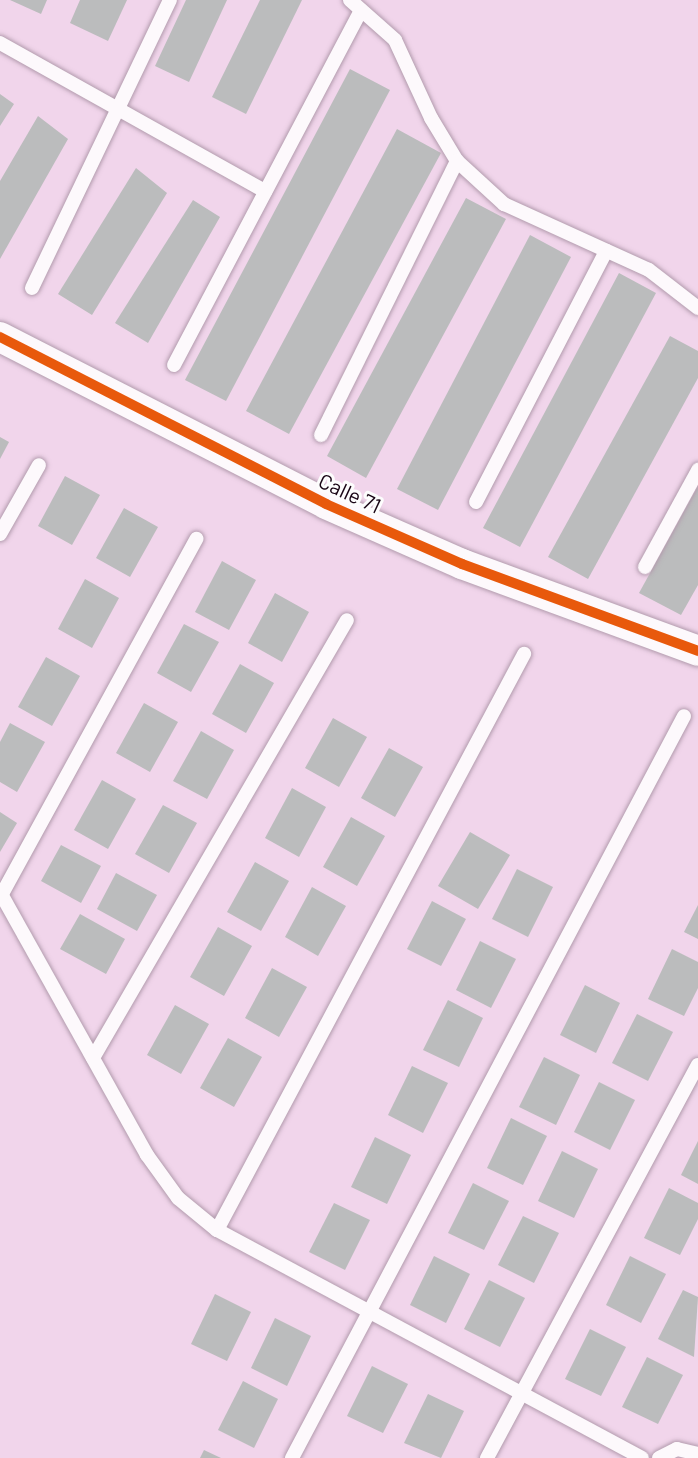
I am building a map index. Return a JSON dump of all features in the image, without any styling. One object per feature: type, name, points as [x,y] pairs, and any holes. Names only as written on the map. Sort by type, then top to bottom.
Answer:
[{"type":"street","name":"Calle 71","points":[[0,337],[326,504],[462,564],[698,651]]},
{"type":"lane","points":[[32,288],[120,111],[170,0]]},
{"type":"lane","points":[[174,365],[265,191],[356,5],[395,40],[431,118],[457,161],[505,204],[649,270],[698,308]]},
{"type":"lane","points":[[0,43],[265,191]]},
{"type":"lane","points":[[321,435],[457,161]]},
{"type":"lane","points":[[476,502],[606,251]]},
{"type":"lane","points":[[0,534],[39,465]]},
{"type":"lane","points":[[645,567],[698,470]]},
{"type":"lane","points":[[196,539],[1,893],[147,1156],[178,1198],[217,1230],[642,1458]]},
{"type":"lane","points":[[93,1058],[347,620]]},
{"type":"lane","points":[[217,1230],[524,654]]},
{"type":"lane","points":[[292,1458],[684,716]]},
{"type":"lane","points":[[487,1458],[698,1065]]},
{"type":"lane","points":[[659,1458],[677,1449],[697,1451]]},
{"type":"building","points":[[10,0],[47,0],[41,14]]},
{"type":"building","points":[[80,0],[127,0],[108,41],[70,23]]},
{"type":"building","points":[[186,0],[227,0],[189,82],[155,66]]},
{"type":"building","points":[[260,0],[302,0],[246,114],[212,97]]},
{"type":"building","points":[[350,69],[390,90],[226,401],[185,380]]},
{"type":"building","points":[[0,94],[14,104],[0,126]]},
{"type":"building","points":[[38,116],[68,139],[0,259],[0,181]]},
{"type":"building","points":[[397,129],[441,153],[289,434],[246,411]]},
{"type":"building","points":[[136,168],[167,193],[92,315],[58,294]]},
{"type":"building","points":[[466,198],[506,219],[366,478],[327,456]]},
{"type":"building","points":[[193,200],[220,217],[148,343],[115,323]]},
{"type":"building","points":[[530,235],[571,257],[438,510],[397,489]]},
{"type":"building","points":[[619,273],[656,293],[520,547],[483,528]]},
{"type":"building","points":[[670,336],[698,351],[698,378],[588,579],[548,557]]},
{"type":"building","points":[[0,437],[9,442],[0,459]]},
{"type":"building","points":[[65,476],[100,495],[72,545],[38,526]]},
{"type":"building","points":[[698,486],[698,585],[681,615],[639,593]]},
{"type":"building","points":[[124,508],[158,527],[130,577],[96,558]]},
{"type":"building","points":[[222,561],[256,580],[229,630],[195,612]]},
{"type":"building","points":[[85,579],[119,598],[92,648],[58,629]]},
{"type":"building","points":[[275,593],[309,612],[282,662],[248,643]]},
{"type":"building","points":[[184,624],[219,642],[191,692],[157,673]]},
{"type":"building","points":[[46,657],[80,676],[52,726],[18,707]]},
{"type":"building","points":[[240,664],[274,683],[246,733],[212,714]]},
{"type":"building","points":[[144,703],[178,722],[150,772],[116,753]]},
{"type":"building","points":[[333,718],[367,737],[339,787],[305,768]]},
{"type":"building","points":[[10,723],[45,742],[17,792],[0,782],[0,742]]},
{"type":"building","points":[[201,731],[234,750],[207,799],[173,781]]},
{"type":"building","points":[[389,748],[423,767],[395,817],[361,798]]},
{"type":"building","points":[[102,780],[136,799],[108,849],[74,830]]},
{"type":"building","points":[[292,788],[326,807],[299,857],[265,838]]},
{"type":"building","points":[[163,805],[197,823],[169,873],[135,854]]},
{"type":"building","points":[[0,812],[17,823],[0,852]]},
{"type":"building","points":[[351,817],[385,836],[357,886],[323,867]]},
{"type":"building","points":[[470,832],[510,855],[478,909],[438,886]]},
{"type":"building","points":[[61,845],[101,866],[81,903],[41,881]]},
{"type":"building","points":[[255,862],[289,881],[261,931],[227,912]]},
{"type":"building","points":[[517,869],[553,887],[528,937],[492,919]]},
{"type":"building","points":[[116,873],[157,895],[137,931],[97,909]]},
{"type":"building","points":[[312,887],[346,906],[318,956],[285,937]]},
{"type":"building","points":[[432,901],[466,919],[441,966],[407,949]]},
{"type":"building","points":[[698,905],[698,939],[684,932]]},
{"type":"building","points":[[80,914],[125,939],[106,974],[60,949]]},
{"type":"building","points":[[218,927],[252,946],[224,996],[190,977]]},
{"type":"building","points":[[480,941],[516,959],[491,1008],[456,990]]},
{"type":"building","points":[[672,949],[698,962],[698,988],[684,1016],[648,999]]},
{"type":"building","points":[[272,968],[307,987],[279,1037],[245,1018]]},
{"type":"building","points":[[585,985],[620,1003],[596,1053],[560,1035]]},
{"type":"building","points":[[448,1000],[483,1018],[459,1067],[423,1050]]},
{"type":"building","points":[[175,1005],[209,1024],[181,1074],[147,1055]]},
{"type":"building","points":[[637,1014],[673,1032],[648,1081],[612,1063]]},
{"type":"building","points":[[228,1038],[262,1057],[234,1107],[200,1088]]},
{"type":"building","points":[[544,1057],[580,1075],[556,1125],[519,1107]]},
{"type":"building","points":[[412,1066],[448,1083],[423,1133],[388,1115]]},
{"type":"building","points":[[599,1082],[635,1100],[610,1150],[574,1132]]},
{"type":"building","points":[[511,1118],[547,1136],[523,1185],[487,1168]]},
{"type":"building","points":[[375,1137],[411,1155],[387,1204],[351,1187]]},
{"type":"building","points":[[698,1141],[698,1184],[681,1175]]},
{"type":"building","points":[[562,1151],[598,1169],[574,1218],[538,1201]]},
{"type":"building","points":[[473,1183],[509,1201],[484,1250],[448,1233]]},
{"type":"building","points":[[669,1188],[698,1203],[698,1219],[680,1255],[644,1238]]},
{"type":"building","points":[[334,1203],[370,1220],[345,1270],[309,1252]]},
{"type":"building","points":[[523,1216],[559,1233],[534,1283],[498,1265]]},
{"type":"building","points":[[434,1256],[470,1274],[446,1323],[410,1305]]},
{"type":"building","points":[[630,1256],[666,1274],[641,1323],[606,1305]]},
{"type":"building","points":[[489,1280],[525,1298],[500,1347],[464,1329]]},
{"type":"building","points":[[683,1290],[698,1297],[694,1357],[658,1339]]},
{"type":"building","points":[[215,1294],[251,1312],[227,1361],[191,1344]]},
{"type":"building","points":[[275,1318],[311,1336],[287,1386],[251,1368]]},
{"type":"building","points":[[590,1329],[626,1347],[601,1396],[565,1379]]},
{"type":"building","points":[[647,1357],[683,1375],[658,1424],[622,1407]]},
{"type":"building","points":[[372,1366],[408,1384],[383,1433],[347,1416]]},
{"type":"building","points":[[243,1381],[278,1399],[254,1448],[218,1430]]},
{"type":"building","points":[[428,1394],[464,1411],[441,1458],[404,1443]]},
{"type":"building","points":[[204,1450],[221,1458],[200,1458]]},
{"type":"cycle path","points":[[0,337],[326,504],[462,564],[698,651]]}]
